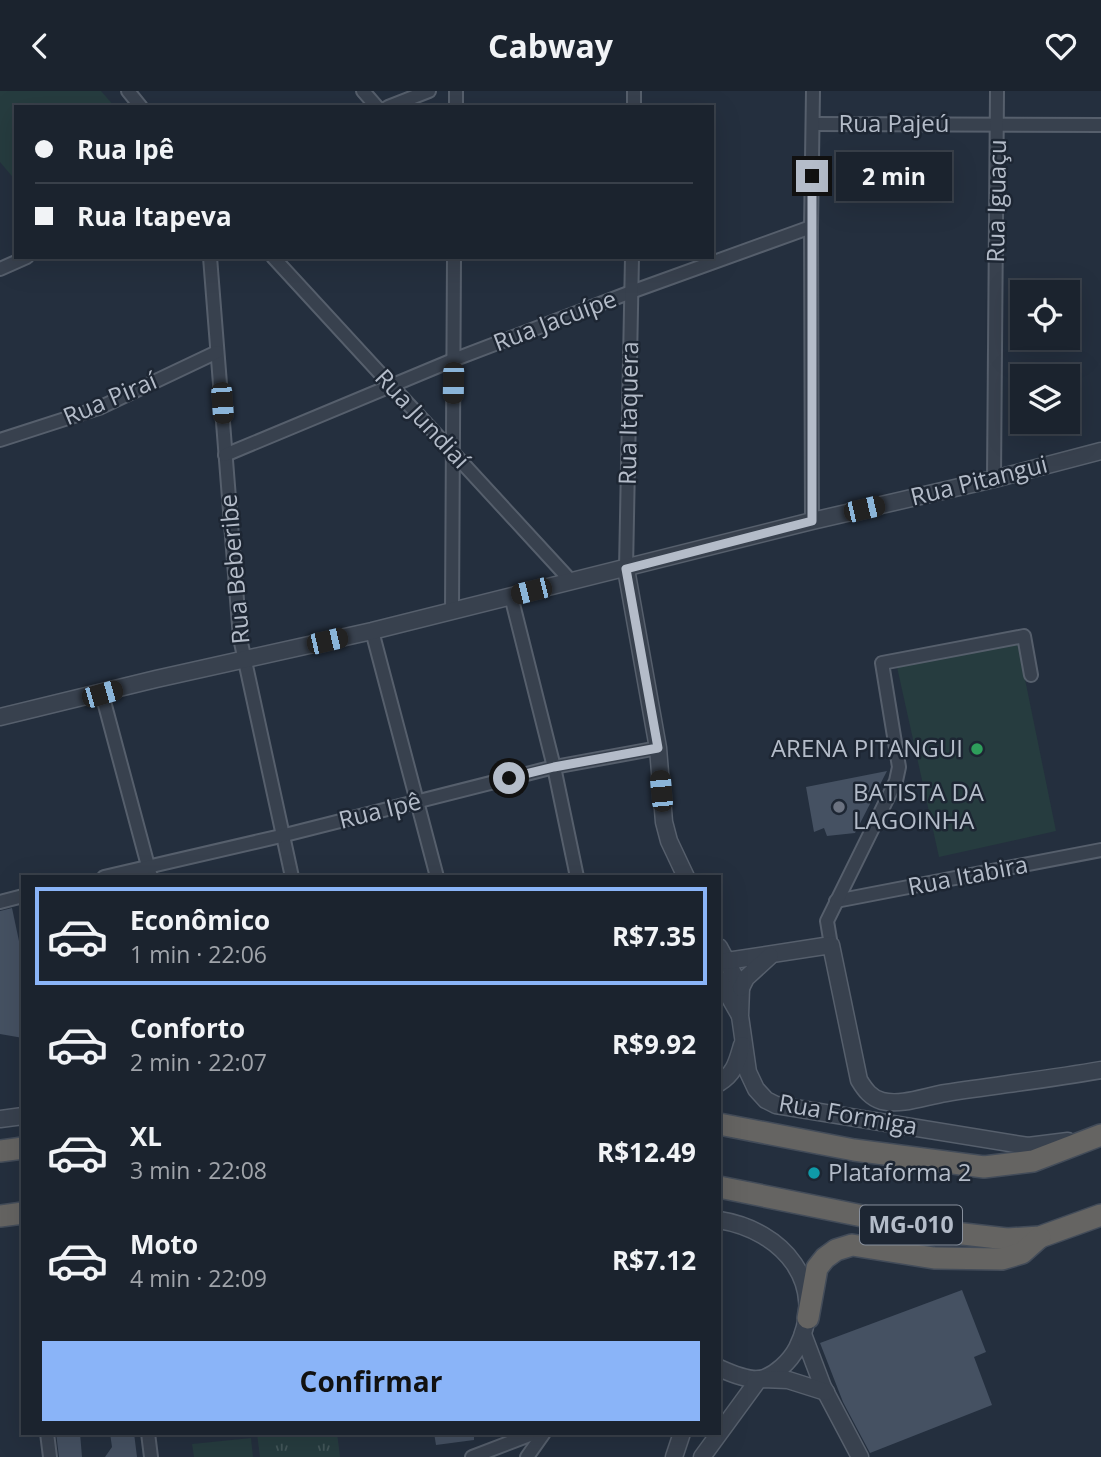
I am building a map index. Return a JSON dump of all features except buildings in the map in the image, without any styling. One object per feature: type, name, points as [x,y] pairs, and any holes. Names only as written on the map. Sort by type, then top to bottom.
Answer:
[{"type":"highway","points":[[721,1124],[854,1150],[984,1167],[1033,1161],[1096,1136]]},
{"type":"highway","points":[[0,1151],[21,1148]]},
{"type":"highway","name":"MG-010","points":[[721,1187],[937,1231],[1007,1239],[1040,1237],[1101,1215]]},
{"type":"highway","points":[[0,1216],[21,1213]]},
{"type":"highway","points":[[805,1326],[817,1268],[836,1250],[852,1245],[934,1258],[1002,1259],[1021,1253],[1040,1237]]},
{"type":"street","points":[[128,91],[139,105]]},
{"type":"street","points":[[363,91],[375,105]]},
{"type":"street","points":[[393,105],[429,91]]},
{"type":"street","points":[[812,521],[813,91]]},
{"type":"street","name":"Rua Iguaçu","points":[[994,479],[997,91]]},
{"type":"street","name":"Rua Pajeú","points":[[813,124],[1101,125]]},
{"type":"street","name":"Rua Jacuípe","points":[[225,455],[453,360],[811,227]]},
{"type":"street","points":[[0,268],[22,259]]},
{"type":"street","name":"Rua Beberibe","points":[[210,259],[237,615],[281,836],[291,875]]},
{"type":"street","name":"Rua Jundiaí","points":[[275,259],[571,581]]},
{"type":"street","points":[[452,611],[454,259]]},
{"type":"street","name":"Rua Itaquera","points":[[626,569],[632,259]]},
{"type":"street","name":"Rua Piraí","points":[[0,440],[99,408],[217,352]]},
{"type":"street","name":"Rua Pitangui","points":[[0,717],[372,631],[1101,451]]},
{"type":"street","points":[[626,569],[658,748],[664,822],[684,875]]},
{"type":"street","points":[[511,596],[554,767],[576,875]]},
{"type":"street","points":[[372,631],[436,875]]},
{"type":"street","points":[[1031,675],[1024,636],[882,663],[899,767],[896,781],[827,921],[831,945],[859,1080],[871,1096],[881,1101],[896,1103],[1101,1070]]},
{"type":"street","points":[[102,694],[150,871]]},
{"type":"street","name":"Rua Ipê","points":[[119,875],[150,871],[554,767],[658,748]]},
{"type":"street","name":"Rua Itabira","points":[[836,901],[1101,851]]},
{"type":"street","points":[[0,902],[21,897]]},
{"type":"street","points":[[722,955],[770,956],[831,945]]},
{"type":"street","name":"Rua Formiga","points":[[722,955],[741,988],[740,1016],[748,1072],[756,1089],[766,1100],[776,1105],[1028,1146],[1096,1136]]},
{"type":"street","points":[[741,988],[746,978],[770,956]]},
{"type":"street","points":[[721,983],[740,1016]]},
{"type":"street","points":[[721,1082],[729,1077],[736,1067],[744,1037]]},
{"type":"street","points":[[0,1119],[21,1116]]},
{"type":"street","points":[[721,1221],[754,1230],[776,1243],[806,1284],[805,1326],[826,1392],[860,1457]]},
{"type":"street","points":[[721,1431],[759,1380],[788,1361],[805,1326]]},
{"type":"street","points":[[721,1369],[759,1380],[788,1380],[826,1392]]},
{"type":"street","points":[[47,1435],[50,1457]]},
{"type":"street","points":[[148,1435],[151,1457]]},
{"type":"street","points":[[472,1457],[530,1435]]},
{"type":"street","points":[[527,1457],[543,1435]]},
{"type":"street","points":[[674,1457],[681,1435]]},
{"type":"street","points":[[702,1457],[718,1435]]},
{"type":"green space","points":[[0,91],[101,91],[113,105],[14,105],[14,179],[0,162]]},
{"type":"green space","name":"ARENA PITANGUI","points":[[1017,640],[1056,831],[939,857],[897,667]]},
{"type":"green space","points":[[257,1435],[337,1435],[340,1457],[260,1457]]},
{"type":"green space","points":[[251,1438],[253,1457],[194,1457],[192,1444]]},
{"type":"place","name":"ARENA PITANGUI","points":[[977,749]]},
{"type":"place","name":"BATISTA DA LAGOINHA","points":[[839,807]]},
{"type":"place","name":"Plataforma 2","points":[[814,1173]]},
{"type":"route","points":[[509,778],[658,748],[626,569],[812,521],[812,176]]}]
